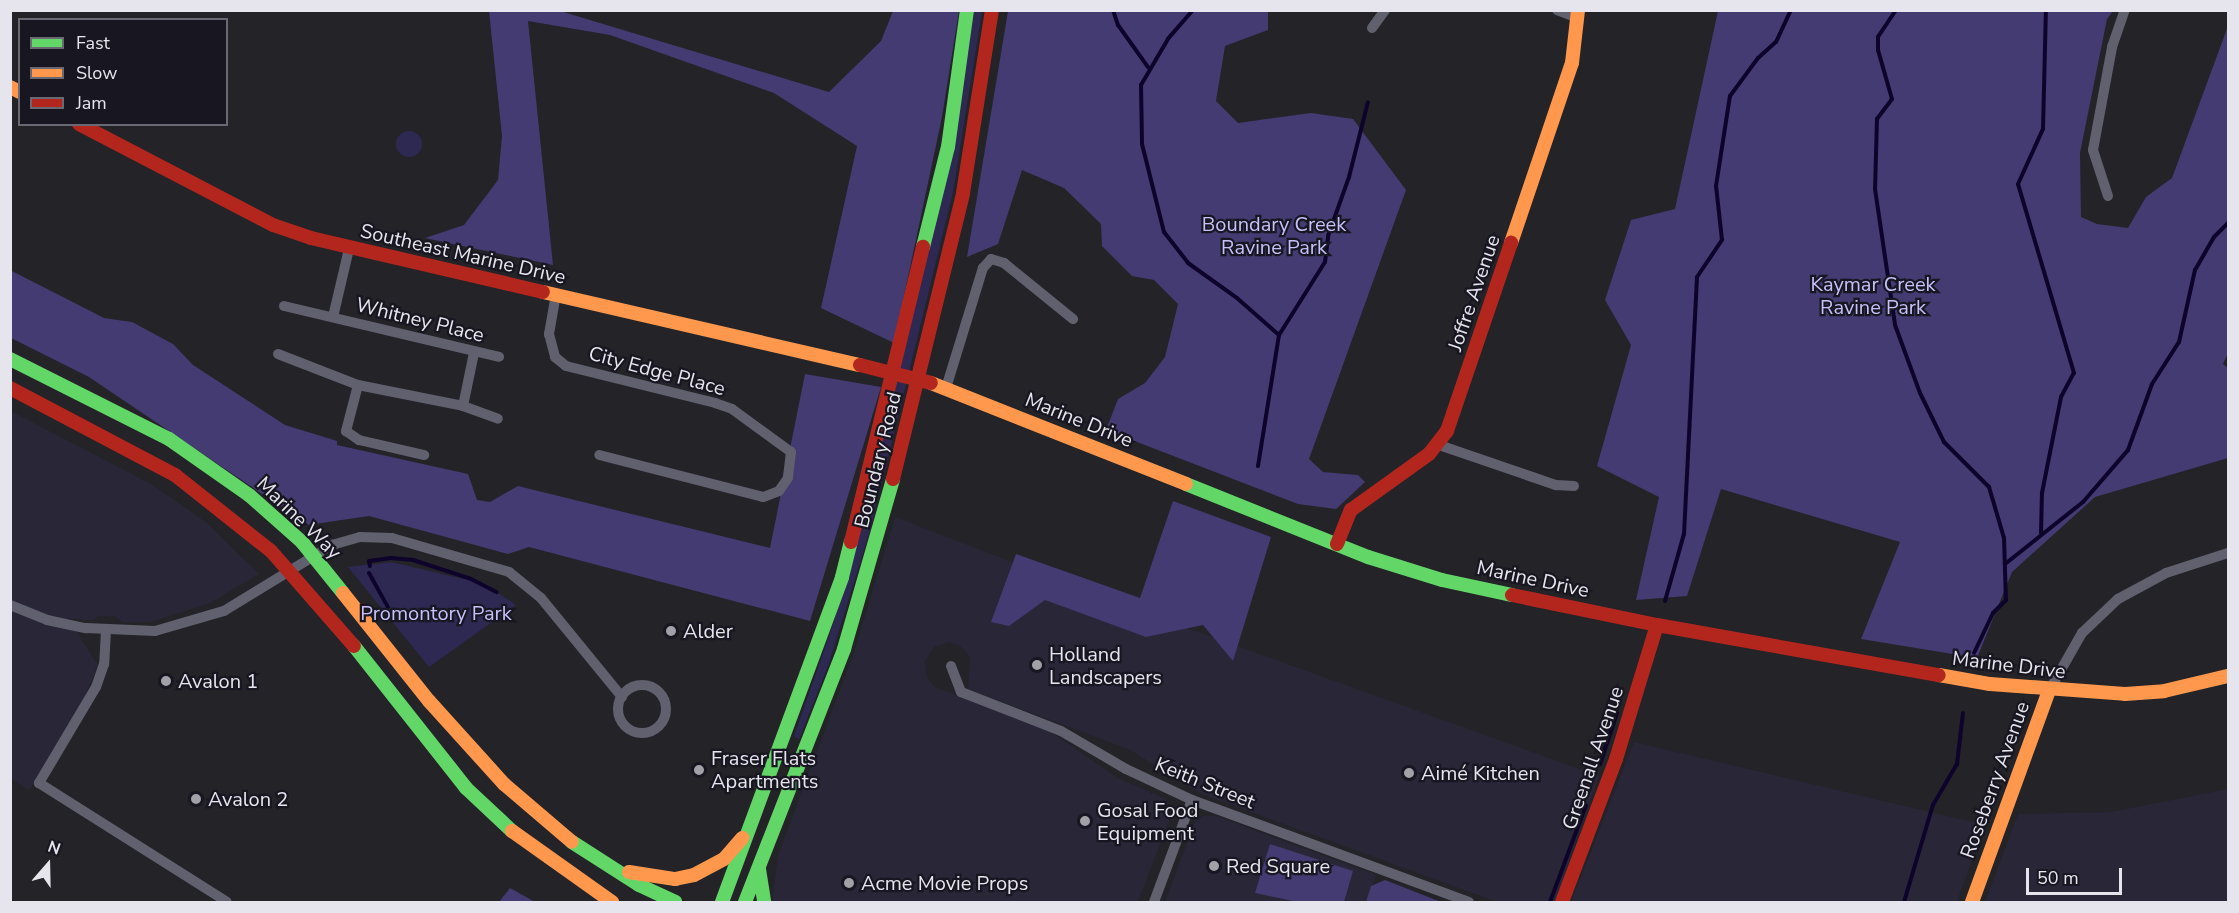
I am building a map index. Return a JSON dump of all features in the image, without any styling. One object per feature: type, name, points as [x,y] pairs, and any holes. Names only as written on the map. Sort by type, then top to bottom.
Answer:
[{"type":"main road","name":"Boundary Road","points":[[722,903],[842,577],[948,147],[967,10]]},
{"type":"main road","name":"Boundary Road","points":[[745,903],[844,649],[883,522],[965,183],[992,10]]},
{"type":"main road","name":"Joffre Avenue","points":[[1439,445],[1453,414],[1572,63],[1578,14]]},
{"type":"main road","name":"Southeast Marine Drive","points":[[83,126],[273,225],[349,249],[556,294],[860,365]]},
{"type":"main road","name":"Marine Way","points":[[10,359],[169,439],[249,495],[314,556],[435,708],[504,784],[577,846],[675,903]]},
{"type":"main road","name":"Marine Drive","points":[[860,365],[946,388],[1337,544],[1442,580],[1657,625],[1948,678],[2049,691],[2109,694],[2164,691],[2229,676]]},
{"type":"main road","points":[[10,388],[176,475],[215,503],[290,571],[366,660],[466,788],[527,845],[612,903]]},
{"type":"main road","points":[[1337,544],[1354,506],[1439,445]]},
{"type":"main road","name":"Greenall Avenue","points":[[1562,903],[1616,759],[1657,625]]},
{"type":"main road","name":"Roseberry Avenue","points":[[1972,903],[2049,691]]},
{"type":"main road","points":[[616,869],[650,878],[675,879],[694,875],[724,859],[750,828]]},
{"type":"main road","points":[[759,865],[764,903]]},
{"type":"street","points":[[1372,28],[1385,10]]},
{"type":"street","points":[[1557,10],[1578,14]]},
{"type":"street","points":[[2108,196],[2093,150],[2112,47],[2126,10]]},
{"type":"street","name":"Whitney Place","points":[[333,317],[349,249]]},
{"type":"street","points":[[946,388],[983,268],[991,259],[1004,263],[1073,319]]},
{"type":"street","name":"City Edge Place","points":[[556,294],[549,334],[555,357],[566,366],[732,409],[791,452],[788,478],[779,490],[763,497],[598,455]]},
{"type":"street","name":"Whitney Place","points":[[284,306],[498,357]]},
{"type":"street","points":[[463,406],[474,353]]},
{"type":"street","points":[[278,354],[358,385],[463,406],[498,419]]},
{"type":"street","points":[[358,385],[346,431],[359,440],[424,455]]},
{"type":"street","points":[[1439,445],[1556,485],[1574,486]]},
{"type":"street","points":[[10,605],[47,620],[106,630],[155,631],[194,622],[224,611],[332,544],[360,537],[392,538],[508,572],[541,598],[622,697],[621,719],[631,730],[646,733],[664,720],[666,704],[657,690],[642,685],[622,697]]},
{"type":"street","name":"Roseberry Avenue","points":[[2049,691],[2082,633],[2118,599],[2166,573],[2228,553]]},
{"type":"street","points":[[106,630],[98,681],[39,783],[227,903]]},
{"type":"street","name":"Keith Street","points":[[951,666],[962,692],[1061,731],[1126,769],[1192,800],[1469,903]]},
{"type":"street","points":[[1154,903],[1192,800]]},
{"type":"shaded area","points":[[11,411],[151,484],[206,522],[259,574],[210,603],[151,622],[122,622],[114,616],[99,616],[92,621],[68,618],[98,665],[84,699],[29,790],[11,779]]},
{"type":"shaded area","points":[[895,517],[1134,609],[1599,776],[1555,902],[1497,902],[1199,793],[1130,750],[968,689],[970,657],[960,646],[949,642],[934,647],[925,661],[927,678],[935,687],[1048,730],[1118,778],[1167,800],[1170,818],[1138,902],[772,902],[778,855],[853,655]]},
{"type":"shaded area","points":[[1634,742],[1985,825],[1957,902],[1571,902]]},
{"type":"shaded area","points":[[2228,789],[2228,902],[1985,902],[2018,814],[2111,812]]},
{"type":"shaded area","points":[[1203,816],[1216,816],[1376,875],[1366,902],[1165,902],[1195,821]]},
{"type":"green space","points":[[489,11],[560,11],[829,92],[881,41],[893,11],[959,11],[942,117],[894,343],[821,308],[857,146],[774,93],[610,35],[528,21],[553,265],[425,238],[464,225],[498,180],[502,136]]},
{"type":"green space","points":[[974,11],[982,11],[953,192],[871,527],[828,666],[799,739],[794,736],[834,622]]},
{"type":"green space","name":"Boundary Creek Ravine Park","points":[[1008,11],[1268,11],[1268,30],[1225,46],[1216,101],[1238,123],[1311,113],[1353,119],[1406,190],[1309,459],[1323,472],[1358,475],[1365,482],[1336,509],[1298,504],[1106,430],[1118,399],[1145,383],[1165,357],[1178,304],[1154,280],[1132,276],[1102,246],[1101,224],[1064,188],[1022,170],[998,244],[967,257]]},
{"type":"green space","name":"Kaymar Creek Ravine Park","points":[[1718,11],[2113,11],[2107,19],[2080,153],[2081,217],[2097,224],[2128,228],[2146,197],[2172,178],[2228,26],[2228,353],[2223,364],[2228,368],[2228,458],[2095,497],[2012,572],[1977,658],[1861,639],[1900,542],[1721,489],[1687,596],[1636,600],[1659,497],[1597,466],[1631,345],[1605,300],[1631,220],[1675,209]]},
{"type":"green space","points":[[409,131],[418,135],[422,144],[418,153],[409,157],[400,153],[396,144],[400,135]]},
{"type":"green space","points":[[10,270],[104,318],[132,322],[173,344],[193,365],[285,425],[337,441],[337,445],[468,474],[477,500],[490,502],[518,486],[770,548],[805,374],[881,387],[810,621],[529,547],[508,554],[369,516],[308,525],[89,377],[11,338]]},
{"type":"green space","points":[[1173,501],[1271,537],[1233,661],[1203,625],[1146,637],[1045,600],[1009,626],[991,622],[1016,554],[1140,598]]},
{"type":"green space","name":"Promontory Park","points":[[391,562],[485,584],[516,605],[429,667],[348,567]]},
{"type":"green space","points":[[1270,844],[1353,871],[1344,902],[1298,902],[1255,893]]},
{"type":"green space","points":[[1385,880],[1441,902],[1366,902],[1371,886]]},
{"type":"green space","points":[[510,888],[535,902],[499,902]]},
{"type":"waterway","points":[[1113,10],[1118,25],[1148,67]]},
{"type":"waterway","points":[[1193,10],[1168,39],[1141,85],[1142,144],[1164,232],[1188,263],[1237,298],[1279,335]]},
{"type":"waterway","points":[[1665,601],[1684,534],[1697,277],[1722,240],[1716,186],[1730,96],[1758,58],[1776,42],[1791,10]]},
{"type":"waterway","points":[[1896,10],[1878,37],[1878,50],[1892,99],[1877,119],[1875,189],[1895,325],[1920,393],[1944,442],[1989,487],[2004,538],[2006,600],[1993,613],[1974,653]]},
{"type":"waterway","points":[[2041,533],[2042,493],[2061,397],[2074,373],[2018,184],[2043,129],[2046,10]]},
{"type":"waterway","points":[[1258,466],[1279,335],[1325,262],[1328,236],[1349,177],[1368,102]]},
{"type":"waterway","points":[[2005,564],[2083,502],[2128,450],[2152,384],[2179,342],[2195,270],[2214,237],[2228,223]]},
{"type":"waterway","points":[[370,566],[369,561],[391,558],[413,560],[471,579],[497,592]]},
{"type":"waterway","points":[[369,573],[388,607]]},
{"type":"waterway","points":[[1600,764],[1617,713]]},
{"type":"waterway","points":[[1904,902],[1933,805],[1957,764],[1963,713]]},
{"type":"waterway","points":[[1550,902],[1586,805]]},
{"type":"traffic: fast","points":[[923,247],[948,147],[967,10]]},
{"type":"traffic: fast","points":[[10,359],[169,439],[249,495],[302,542],[343,593]]},
{"type":"traffic: fast","points":[[745,902],[844,649],[893,479]]},
{"type":"traffic: fast","points":[[1186,484],[1368,557],[1442,580],[1512,595]]},
{"type":"traffic: fast","points":[[722,902],[842,577],[851,542]]},
{"type":"traffic: fast","points":[[354,646],[466,788],[512,831]]},
{"type":"traffic: fast","points":[[572,842],[639,885],[675,902]]},
{"type":"traffic: fast","points":[[759,869],[764,902]]},
{"type":"traffic: slow","points":[[1511,243],[1572,63],[1578,10]]},
{"type":"traffic: slow","points":[[10,87],[18,91]]},
{"type":"traffic: slow","points":[[543,292],[860,365]]},
{"type":"traffic: slow","points":[[931,383],[1186,484]]},
{"type":"traffic: slow","points":[[343,593],[429,701],[504,784],[572,842]]},
{"type":"traffic: slow","points":[[1939,675],[1990,684],[2125,694],[2164,691],[2228,676]]},
{"type":"traffic: slow","points":[[1972,902],[2049,691]]},
{"type":"traffic: slow","points":[[512,831],[612,902]]},
{"type":"traffic: slow","points":[[629,872],[675,879],[694,875],[724,859],[742,838]]},
{"type":"traffic: jam","points":[[893,479],[963,193],[992,10]]},
{"type":"traffic: jam","points":[[83,126],[273,225],[311,238],[543,292]]},
{"type":"traffic: jam","points":[[1337,544],[1351,510],[1429,454],[1447,431],[1511,243]]},
{"type":"traffic: jam","points":[[851,542],[923,247]]},
{"type":"traffic: jam","points":[[860,365],[931,383]]},
{"type":"traffic: jam","points":[[10,388],[175,475],[271,551],[354,646]]},
{"type":"traffic: jam","points":[[1512,595],[1657,625],[1939,675]]},
{"type":"traffic: jam","points":[[1562,902],[1616,759],[1657,625]]},
{"type":"place","name":"Alder","points":[[671,631]]},
{"type":"place","name":"Holland Landscapers","points":[[1037,665]]},
{"type":"place","name":"Avalon 1","points":[[166,681]]},
{"type":"place","name":"Fraser Flats Apartments","points":[[699,770]]},
{"type":"place","name":"Aimé Kitchen","points":[[1409,773]]},
{"type":"place","name":"Avalon 2","points":[[196,799]]},
{"type":"place","name":"Gosal Food Equipment","points":[[1085,821]]},
{"type":"place","name":"Red Square","points":[[1214,866]]},
{"type":"place","name":"Acme Movie Props","points":[[849,883]]}]
